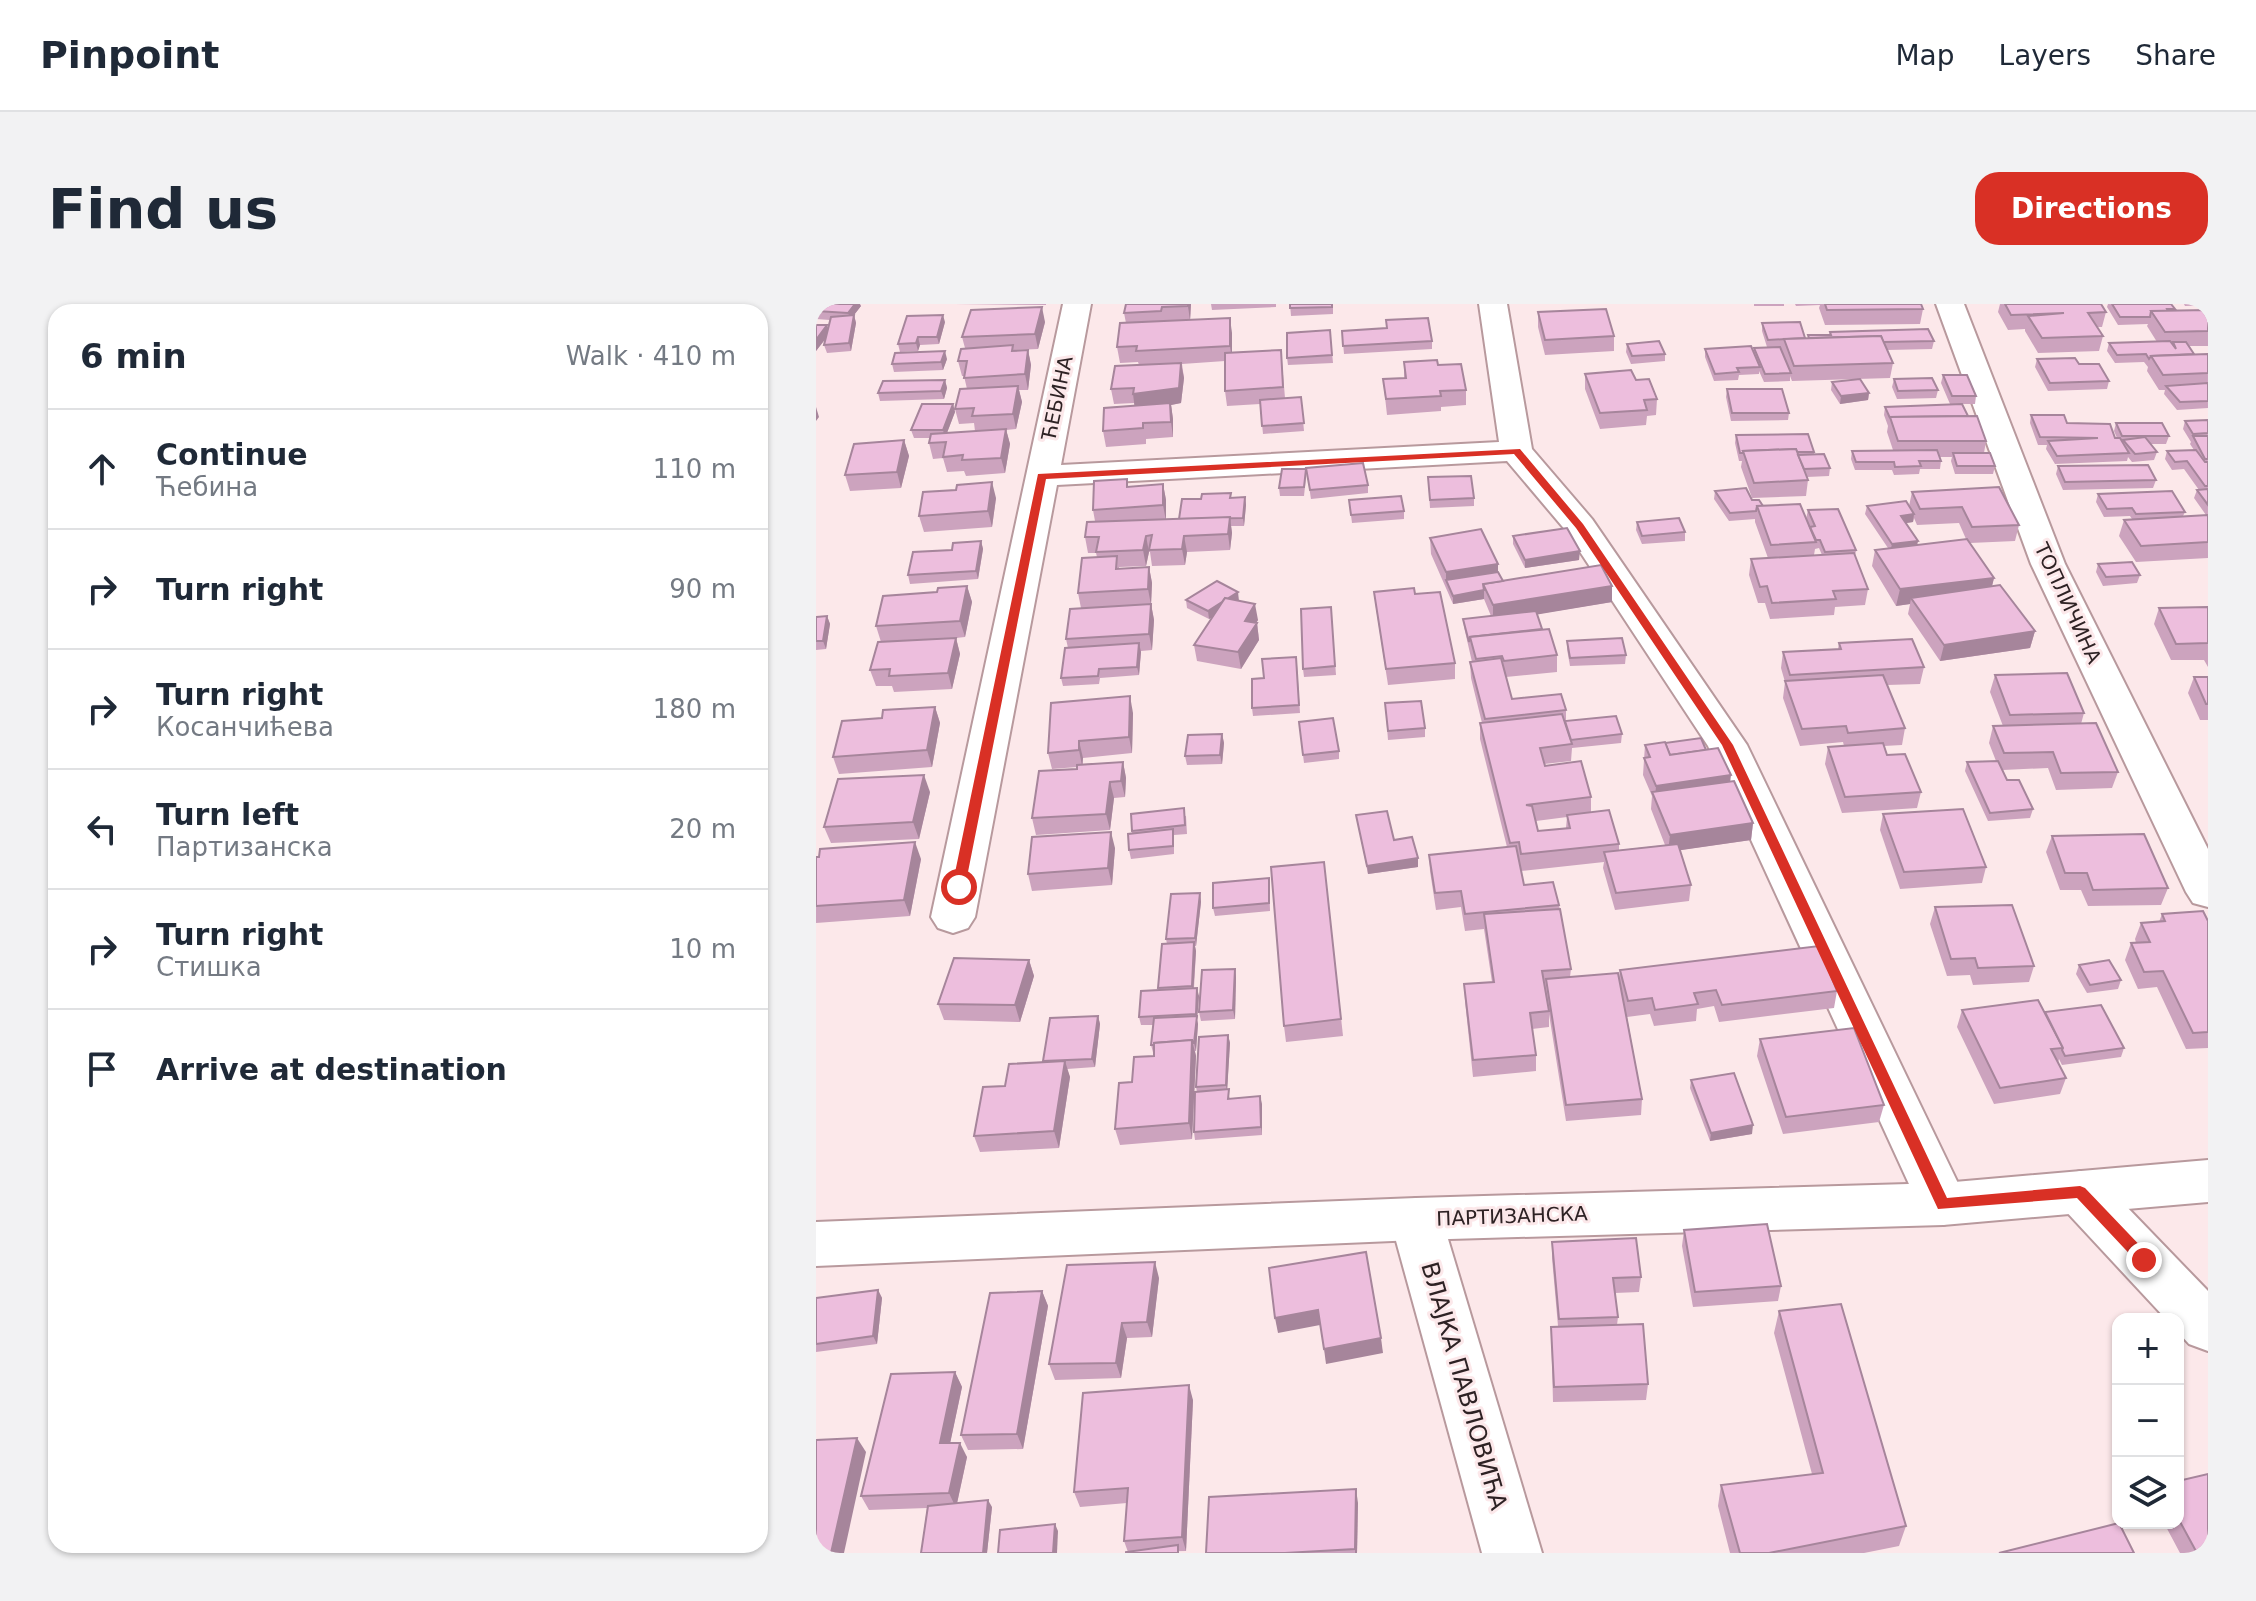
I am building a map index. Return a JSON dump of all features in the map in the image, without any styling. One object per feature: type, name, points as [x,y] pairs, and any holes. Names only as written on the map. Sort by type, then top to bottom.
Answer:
[{"type":"street","name":"ЋЕБИНА","points":[[953,917],[1077,304]]},
{"type":"street","points":[[1493,304],[1516,451],[1580,526],[1727,745],[1943,1204]]},
{"type":"street","name":"ТОПЛИЧИНА","points":[[1950,304],[2048,564],[2208,892]]},
{"type":"street","points":[[1041,476],[1516,451]]},
{"type":"street","name":"ПАРТИЗАНСКА","points":[[816,1244],[1416,1219],[1943,1204],[2208,1181]]},
{"type":"street","points":[[2080,1192],[2208,1327]]},
{"type":"street","name":"ВЛАЈКА ПАВЛОВИЋА","points":[[1416,1219],[1512,1553]]},
{"type":"building","points":[[816,304],[855,304],[848,313],[816,311]]},
{"type":"building","points":[[1126,304],[1188,304],[1188,306],[1124,313]]},
{"type":"building","points":[[1290,304],[1332,304],[1332,307],[1290,308]]},
{"type":"building","points":[[1825,304],[1921,304],[1923,309],[1827,310]]},
{"type":"building","points":[[2005,304],[2101,304],[2106,312],[2088,313],[2103,336],[2042,338],[2028,316],[2064,313],[2011,315]]},
{"type":"building","points":[[2112,304],[2171,304],[2175,309],[2151,311],[2150,317],[2120,317]]},
{"type":"building","points":[[1042,307],[1035,334],[962,337],[971,310]]},
{"type":"building","points":[[1606,309],[1614,336],[1545,340],[1538,312]]},
{"type":"building","points":[[2208,310],[2208,331],[2165,332],[2151,311]]},
{"type":"building","points":[[854,315],[849,343],[824,345],[831,317]]},
{"type":"building","points":[[943,315],[937,337],[918,337],[916,343],[898,344],[907,316]]},
{"type":"building","points":[[1230,318],[1230,346],[1136,351],[1137,346],[1117,347],[1120,323]]},
{"type":"building","points":[[1428,318],[1432,341],[1343,346],[1342,331],[1387,328],[1386,320]]},
{"type":"building","points":[[1800,322],[1805,338],[1768,340],[1762,323]]},
{"type":"building","points":[[816,325],[827,325],[816,340]]},
{"type":"building","points":[[1928,329],[1934,341],[1883,342],[1881,336],[1809,338],[1808,335],[1831,335],[1830,332]]},
{"type":"building","points":[[1330,330],[1332,355],[1287,358],[1287,333]]},
{"type":"building","points":[[1881,336],[1893,363],[1794,366],[1784,339]]},
{"type":"building","points":[[1659,341],[1665,354],[1632,356],[1627,344]]},
{"type":"building","points":[[2170,341],[2176,349],[2173,342],[2186,342],[2194,354],[2151,356],[2149,359],[2146,354],[2117,355],[2109,343]]},
{"type":"building","points":[[1013,345],[1012,351],[1028,350],[1025,374],[964,378],[967,361],[958,361],[961,349]]},
{"type":"building","points":[[1751,346],[1760,367],[1737,368],[1739,372],[1715,374],[1705,349]]},
{"type":"building","points":[[1780,347],[1791,373],[1765,374],[1754,348]]},
{"type":"building","points":[[1281,350],[1283,387],[1225,391],[1225,353]]},
{"type":"building","points":[[945,351],[941,362],[892,364],[895,353]]},
{"type":"building","points":[[2208,354],[2208,373],[2163,375],[2151,356]]},
{"type":"building","points":[[2075,358],[2079,364],[2099,364],[2109,381],[2050,383],[2037,359]]},
{"type":"building","points":[[1437,360],[1438,365],[1461,364],[1466,390],[1440,391],[1441,396],[1386,399],[1383,379],[1406,378],[1404,362]]},
{"type":"building","points":[[1181,363],[1179,388],[1133,394],[1134,388],[1111,389],[1115,366]]},
{"type":"building","points":[[1631,370],[1636,380],[1649,379],[1657,399],[1644,400],[1647,410],[1600,413],[1585,374]]},
{"type":"building","points":[[1943,375],[1967,375],[1976,396],[1952,396]]},
{"type":"building","points":[[1932,378],[1938,390],[1898,391],[1894,379]]},
{"type":"building","points":[[1860,379],[1869,393],[1841,396],[1832,382]]},
{"type":"building","points":[[945,380],[941,391],[878,393],[883,381]]},
{"type":"building","points":[[2208,383],[2208,401],[2180,402],[2166,386]]},
{"type":"building","points":[[1018,386],[1013,414],[972,416],[974,408],[955,409],[960,389]]},
{"type":"building","points":[[1727,389],[1782,389],[1789,413],[1732,413]]},
{"type":"building","points":[[1301,397],[1304,423],[1262,426],[1260,400]]},
{"type":"building","points":[[1170,403],[1171,422],[1143,423],[1143,428],[1103,431],[1104,408]]},
{"type":"building","points":[[922,404],[953,404],[943,430],[911,430]]},
{"type":"building","points":[[1962,404],[1968,416],[1890,418],[1885,407]]},
{"type":"building","points":[[2031,415],[2064,415],[2067,423],[2110,424],[2115,438],[2120,438],[2129,453],[2057,456],[2048,441],[2098,438],[2040,437]]},
{"type":"building","points":[[1977,416],[1986,441],[1898,441],[1890,417]]},
{"type":"building","points":[[2208,420],[2208,433],[2193,434],[2185,421]]},
{"type":"building","points":[[2116,423],[2162,423],[2169,436],[2122,436]]},
{"type":"building","points":[[1006,429],[1001,458],[962,460],[963,455],[943,457],[946,442],[929,443],[931,434]]},
{"type":"building","points":[[1808,434],[1814,452],[1797,452],[1796,449],[1740,453],[1736,435]]},
{"type":"building","points":[[2193,436],[2208,436],[2208,459],[2205,459]]},
{"type":"building","points":[[2145,437],[2157,452],[2135,454],[2123,440]]},
{"type":"building","points":[[904,440],[897,472],[845,475],[854,444]]},
{"type":"building","points":[[1796,449],[1808,480],[1754,483],[1743,451]]},
{"type":"building","points":[[1937,450],[1941,461],[1919,461],[1921,466],[1895,467],[1894,462],[1856,462],[1852,451]]},
{"type":"building","points":[[2196,450],[2208,462],[2208,486],[2187,461],[2175,462],[2167,451]]},
{"type":"building","points":[[1953,453],[1990,453],[1995,466],[1957,466]]},
{"type":"building","points":[[1824,454],[1830,468],[1804,469],[1798,455]]},
{"type":"building","points":[[1363,463],[1368,485],[1310,490],[1306,468]]},
{"type":"building","points":[[2148,465],[2156,480],[2065,482],[2058,466]]},
{"type":"building","points":[[1282,469],[1306,469],[1304,487],[1279,488]]},
{"type":"building","points":[[1471,476],[1474,498],[1430,500],[1428,477]]},
{"type":"building","points":[[1127,479],[1127,487],[1163,484],[1163,505],[1093,510],[1094,481]]},
{"type":"building","points":[[992,482],[988,511],[919,516],[923,492],[956,490],[957,485]]},
{"type":"building","points":[[1999,487],[2019,525],[1972,527],[1962,507],[1920,509],[1912,492]]},
{"type":"building","points":[[1746,488],[1752,500],[1759,500],[1763,506],[1757,506],[1756,511],[1730,513],[1715,491]]},
{"type":"building","points":[[2208,489],[2208,505],[2197,490]]},
{"type":"building","points":[[2172,491],[2185,512],[2136,514],[2132,508],[2107,509],[2098,494]]},
{"type":"building","points":[[1231,493],[1230,498],[1245,497],[1243,518],[1179,519],[1182,499],[1201,499],[1202,494]]},
{"type":"building","points":[[1401,496],[1404,511],[1351,515],[1349,500]]},
{"type":"building","points":[[1906,501],[1914,514],[1901,516],[1918,541],[1892,544],[1867,506]]},
{"type":"building","points":[[1800,504],[1816,542],[1771,545],[1757,506]]},
{"type":"building","points":[[1838,509],[1856,550],[1825,552],[1810,527],[1815,526],[1808,510]]},
{"type":"building","points":[[2208,515],[2208,542],[2141,546],[2124,520]]},
{"type":"building","points":[[1230,517],[1228,534],[1184,536],[1182,549],[1149,550],[1152,535],[1146,536],[1143,550],[1096,552],[1099,537],[1085,537],[1087,522]]},
{"type":"building","points":[[1679,518],[1685,532],[1642,536],[1637,522]]},
{"type":"building","points":[[1567,528],[1580,551],[1525,560],[1513,536]]},
{"type":"building","points":[[1481,529],[1498,564],[1446,572],[1430,538]]},
{"type":"building","points":[[1967,539],[1994,578],[1900,589],[1875,550]]},
{"type":"building","points":[[981,541],[976,571],[908,575],[913,552],[952,550],[953,543]]},
{"type":"building","points":[[1854,553],[1868,589],[1833,591],[1836,599],[1772,603],[1767,586],[1760,587],[1751,559]]},
{"type":"building","points":[[1117,556],[1116,569],[1149,567],[1148,589],[1078,593],[1082,558]]},
{"type":"building","points":[[2132,562],[2140,575],[2106,577],[2098,564]]},
{"type":"building","points":[[1601,565],[1612,586],[1493,605],[1483,584]]},
{"type":"building","points":[[1498,572],[1503,581],[1483,584],[1484,590],[1453,596],[1446,580]]},
{"type":"building","points":[[1217,581],[1238,592],[1208,611],[1186,600]]},
{"type":"building","points":[[2000,585],[2035,631],[1944,645],[1911,598]]},
{"type":"building","points":[[967,586],[960,621],[876,626],[883,596],[937,592],[938,588]]},
{"type":"building","points":[[1414,588],[1415,594],[1440,592],[1455,663],[1386,669],[1374,592]]},
{"type":"building","points":[[1225,598],[1255,604],[1245,621],[1257,623],[1238,652],[1194,645]]},
{"type":"building","points":[[1151,604],[1149,634],[1066,639],[1070,609]]},
{"type":"building","points":[[1331,607],[1335,666],[1303,669],[1301,609]]},
{"type":"building","points":[[2208,607],[2208,643],[2176,644],[2159,608]]},
{"type":"building","points":[[1536,611],[1542,629],[1470,637],[1469,642],[1463,619]]},
{"type":"building","points":[[827,616],[823,641],[816,641],[816,617]]},
{"type":"building","points":[[1549,629],[1557,655],[1504,661],[1502,656],[1476,659],[1470,637]]},
{"type":"building","points":[[956,638],[948,673],[889,676],[890,669],[870,670],[878,642]]},
{"type":"building","points":[[1622,638],[1626,655],[1570,658],[1567,641]]},
{"type":"building","points":[[1912,639],[1924,667],[1790,675],[1783,652],[1841,649],[1839,643]]},
{"type":"building","points":[[1139,643],[1137,667],[1099,669],[1098,676],[1061,678],[1065,648]]},
{"type":"building","points":[[1296,657],[1299,705],[1252,708],[1252,679],[1264,678],[1262,659]]},
{"type":"building","points":[[1501,658],[1512,699],[1561,694],[1566,710],[1485,719],[1470,662]]},
{"type":"building","points":[[2067,673],[2084,713],[2010,715],[1995,675]]},
{"type":"building","points":[[1883,675],[1905,728],[1848,733],[1846,726],[1802,729],[1785,681]]},
{"type":"building","points":[[2194,677],[2208,677],[2208,704],[2206,704]]},
{"type":"building","points":[[1130,696],[1129,737],[1079,741],[1079,750],[1048,753],[1051,703]]},
{"type":"building","points":[[1421,701],[1425,728],[1388,731],[1385,703]]},
{"type":"building","points":[[935,707],[927,750],[833,757],[842,721],[882,718],[883,710]]},
{"type":"building","points":[[1562,714],[1572,744],[1540,748],[1545,766],[1581,761],[1591,797],[1526,805],[1532,806],[1538,831],[1570,828],[1567,815],[1609,810],[1619,844],[1521,854],[1519,842],[1510,843],[1480,723]]},
{"type":"building","points":[[1616,716],[1622,734],[1571,740],[1565,721]]},
{"type":"building","points":[[1333,718],[1339,751],[1303,755],[1299,722]]},
{"type":"building","points":[[2096,723],[2118,772],[2061,773],[2053,752],[2004,753],[1993,726]]},
{"type":"building","points":[[1222,734],[1220,755],[1185,756],[1188,735]]},
{"type":"building","points":[[1701,738],[1706,750],[1670,755],[1665,743]]},
{"type":"building","points":[[1665,742],[1670,755],[1718,748],[1731,775],[1656,786],[1644,758],[1650,757],[1645,745]]},
{"type":"building","points":[[1883,743],[1887,755],[1905,754],[1921,792],[1845,797],[1828,747]]},
{"type":"building","points":[[1998,761],[2007,780],[2019,780],[2033,809],[1990,813],[1967,762]]},
{"type":"building","points":[[1123,762],[1121,781],[1110,782],[1106,814],[1032,818],[1039,771]]},
{"type":"building","points":[[924,775],[913,822],[824,827],[838,779]]},
{"type":"building","points":[[1734,781],[1753,823],[1670,835],[1652,792]]},
{"type":"building","points":[[1184,808],[1185,825],[1132,831],[1131,814]]},
{"type":"building","points":[[1963,809],[1986,867],[1904,872],[1883,814]]},
{"type":"building","points":[[1387,811],[1394,840],[1412,837],[1418,858],[1367,866],[1356,815]]},
{"type":"building","points":[[1173,829],[1173,846],[1129,850],[1128,834]]},
{"type":"building","points":[[1111,832],[1108,868],[1028,874],[1032,837]]},
{"type":"building","points":[[2144,834],[2168,888],[2093,890],[2087,873],[2065,873],[2052,836]]},
{"type":"building","points":[[915,842],[904,900],[816,906],[816,857],[819,857],[820,849]]},
{"type":"building","points":[[1678,844],[1691,885],[1616,893],[1604,852]]},
{"type":"building","points":[[1516,846],[1524,885],[1553,882],[1559,905],[1465,914],[1461,891],[1435,893],[1429,855]]},
{"type":"building","points":[[1324,862],[1341,1019],[1284,1026],[1271,867]]},
{"type":"building","points":[[1269,878],[1269,903],[1213,908],[1213,883]]},
{"type":"building","points":[[1200,893],[1195,938],[1166,939],[1171,894]]},
{"type":"building","points":[[2012,905],[2034,966],[1978,968],[1975,958],[1951,959],[1935,907]]},
{"type":"building","points":[[1560,909],[1571,969],[1542,971],[1549,1011],[1530,1013],[1536,1055],[1473,1060],[1464,984],[1494,982],[1484,914]]},
{"type":"building","points":[[2203,911],[2208,921],[2208,1032],[2193,1033],[2163,971],[2144,972],[2131,943],[2150,942],[2141,923],[2165,921],[2162,914]]},
{"type":"building","points":[[1194,942],[1192,986],[1158,988],[1162,944]]},
{"type":"building","points":[[1819,946],[1837,991],[1722,1005],[1716,990],[1694,993],[1698,1004],[1655,1010],[1652,998],[1628,1001],[1620,970]]},
{"type":"building","points":[[954,958],[1029,960],[1015,1005],[938,1004]]},
{"type":"building","points":[[2109,960],[2121,980],[2090,985],[2079,965]]},
{"type":"building","points":[[1235,969],[1233,1010],[1199,1012],[1202,970]]},
{"type":"building","points":[[1618,973],[1642,1099],[1566,1105],[1546,979]]},
{"type":"building","points":[[1197,988],[1196,1014],[1139,1017],[1141,991]]},
{"type":"building","points":[[2038,1000],[2063,1048],[2051,1049],[2066,1078],[2000,1088],[1962,1010]]},
{"type":"building","points":[[2101,1005],[2124,1048],[2065,1056],[2045,1012]]},
{"type":"building","points":[[1098,1016],[1092,1059],[1043,1061],[1050,1018]]},
{"type":"building","points":[[1197,1016],[1194,1043],[1192,1040],[1151,1045],[1154,1018]]},
{"type":"building","points":[[1854,1028],[1884,1105],[1786,1117],[1760,1039]]},
{"type":"building","points":[[1228,1035],[1226,1085],[1196,1087],[1199,1037]]},
{"type":"building","points":[[1192,1040],[1189,1123],[1115,1129],[1119,1083],[1132,1082],[1134,1057],[1154,1056],[1154,1043]]},
{"type":"building","points":[[1065,1061],[1054,1131],[974,1136],[983,1087],[1005,1086],[1009,1064]]},
{"type":"building","points":[[1734,1073],[1753,1125],[1711,1133],[1691,1080]]},
{"type":"building","points":[[1229,1089],[1228,1099],[1260,1096],[1261,1127],[1194,1132],[1195,1092]]},
{"type":"building","points":[[1767,1224],[1781,1286],[1695,1292],[1684,1230]]},
{"type":"building","points":[[1636,1238],[1641,1277],[1613,1278],[1618,1317],[1559,1319],[1552,1242]]},
{"type":"building","points":[[1366,1252],[1381,1338],[1324,1349],[1318,1310],[1275,1318],[1269,1268]]},
{"type":"building","points":[[1155,1262],[1147,1322],[1122,1323],[1116,1363],[1049,1364],[1067,1265]]},
{"type":"building","points":[[878,1290],[873,1336],[816,1344],[816,1298]]},
{"type":"building","points":[[1042,1291],[1017,1434],[961,1435],[990,1293]]},
{"type":"building","points":[[1841,1304],[1906,1526],[1769,1553],[1740,1553],[1721,1485],[1823,1473],[1779,1311]]},
{"type":"building","points":[[1643,1324],[1648,1384],[1554,1387],[1551,1327]]},
{"type":"building","points":[[955,1372],[940,1443],[960,1443],[949,1493],[861,1496],[891,1374]]},
{"type":"building","points":[[1189,1385],[1182,1537],[1124,1541],[1128,1488],[1074,1492],[1083,1393]]},
{"type":"building","points":[[857,1438],[831,1553],[816,1553],[816,1440]]},
{"type":"building","points":[[2208,1474],[2208,1553],[2197,1553],[2184,1529],[2184,1480]]},
{"type":"building","points":[[1356,1489],[1355,1549],[1206,1553],[1209,1497]]},
{"type":"building","points":[[988,1500],[983,1553],[921,1553],[928,1506]]},
{"type":"building","points":[[1055,1524],[1053,1553],[998,1553],[1000,1530]]},
{"type":"building","points":[[2112,1525],[2112,1529],[2122,1529],[2134,1553],[1999,1553]]},
{"type":"building","points":[[1178,1545],[1178,1553],[1126,1553],[1126,1552]]},
{"type":"route","points":[[959,887],[1041,476],[1516,451],[1580,526],[1727,745],[1943,1204],[2080,1192],[2144,1260]]}]
